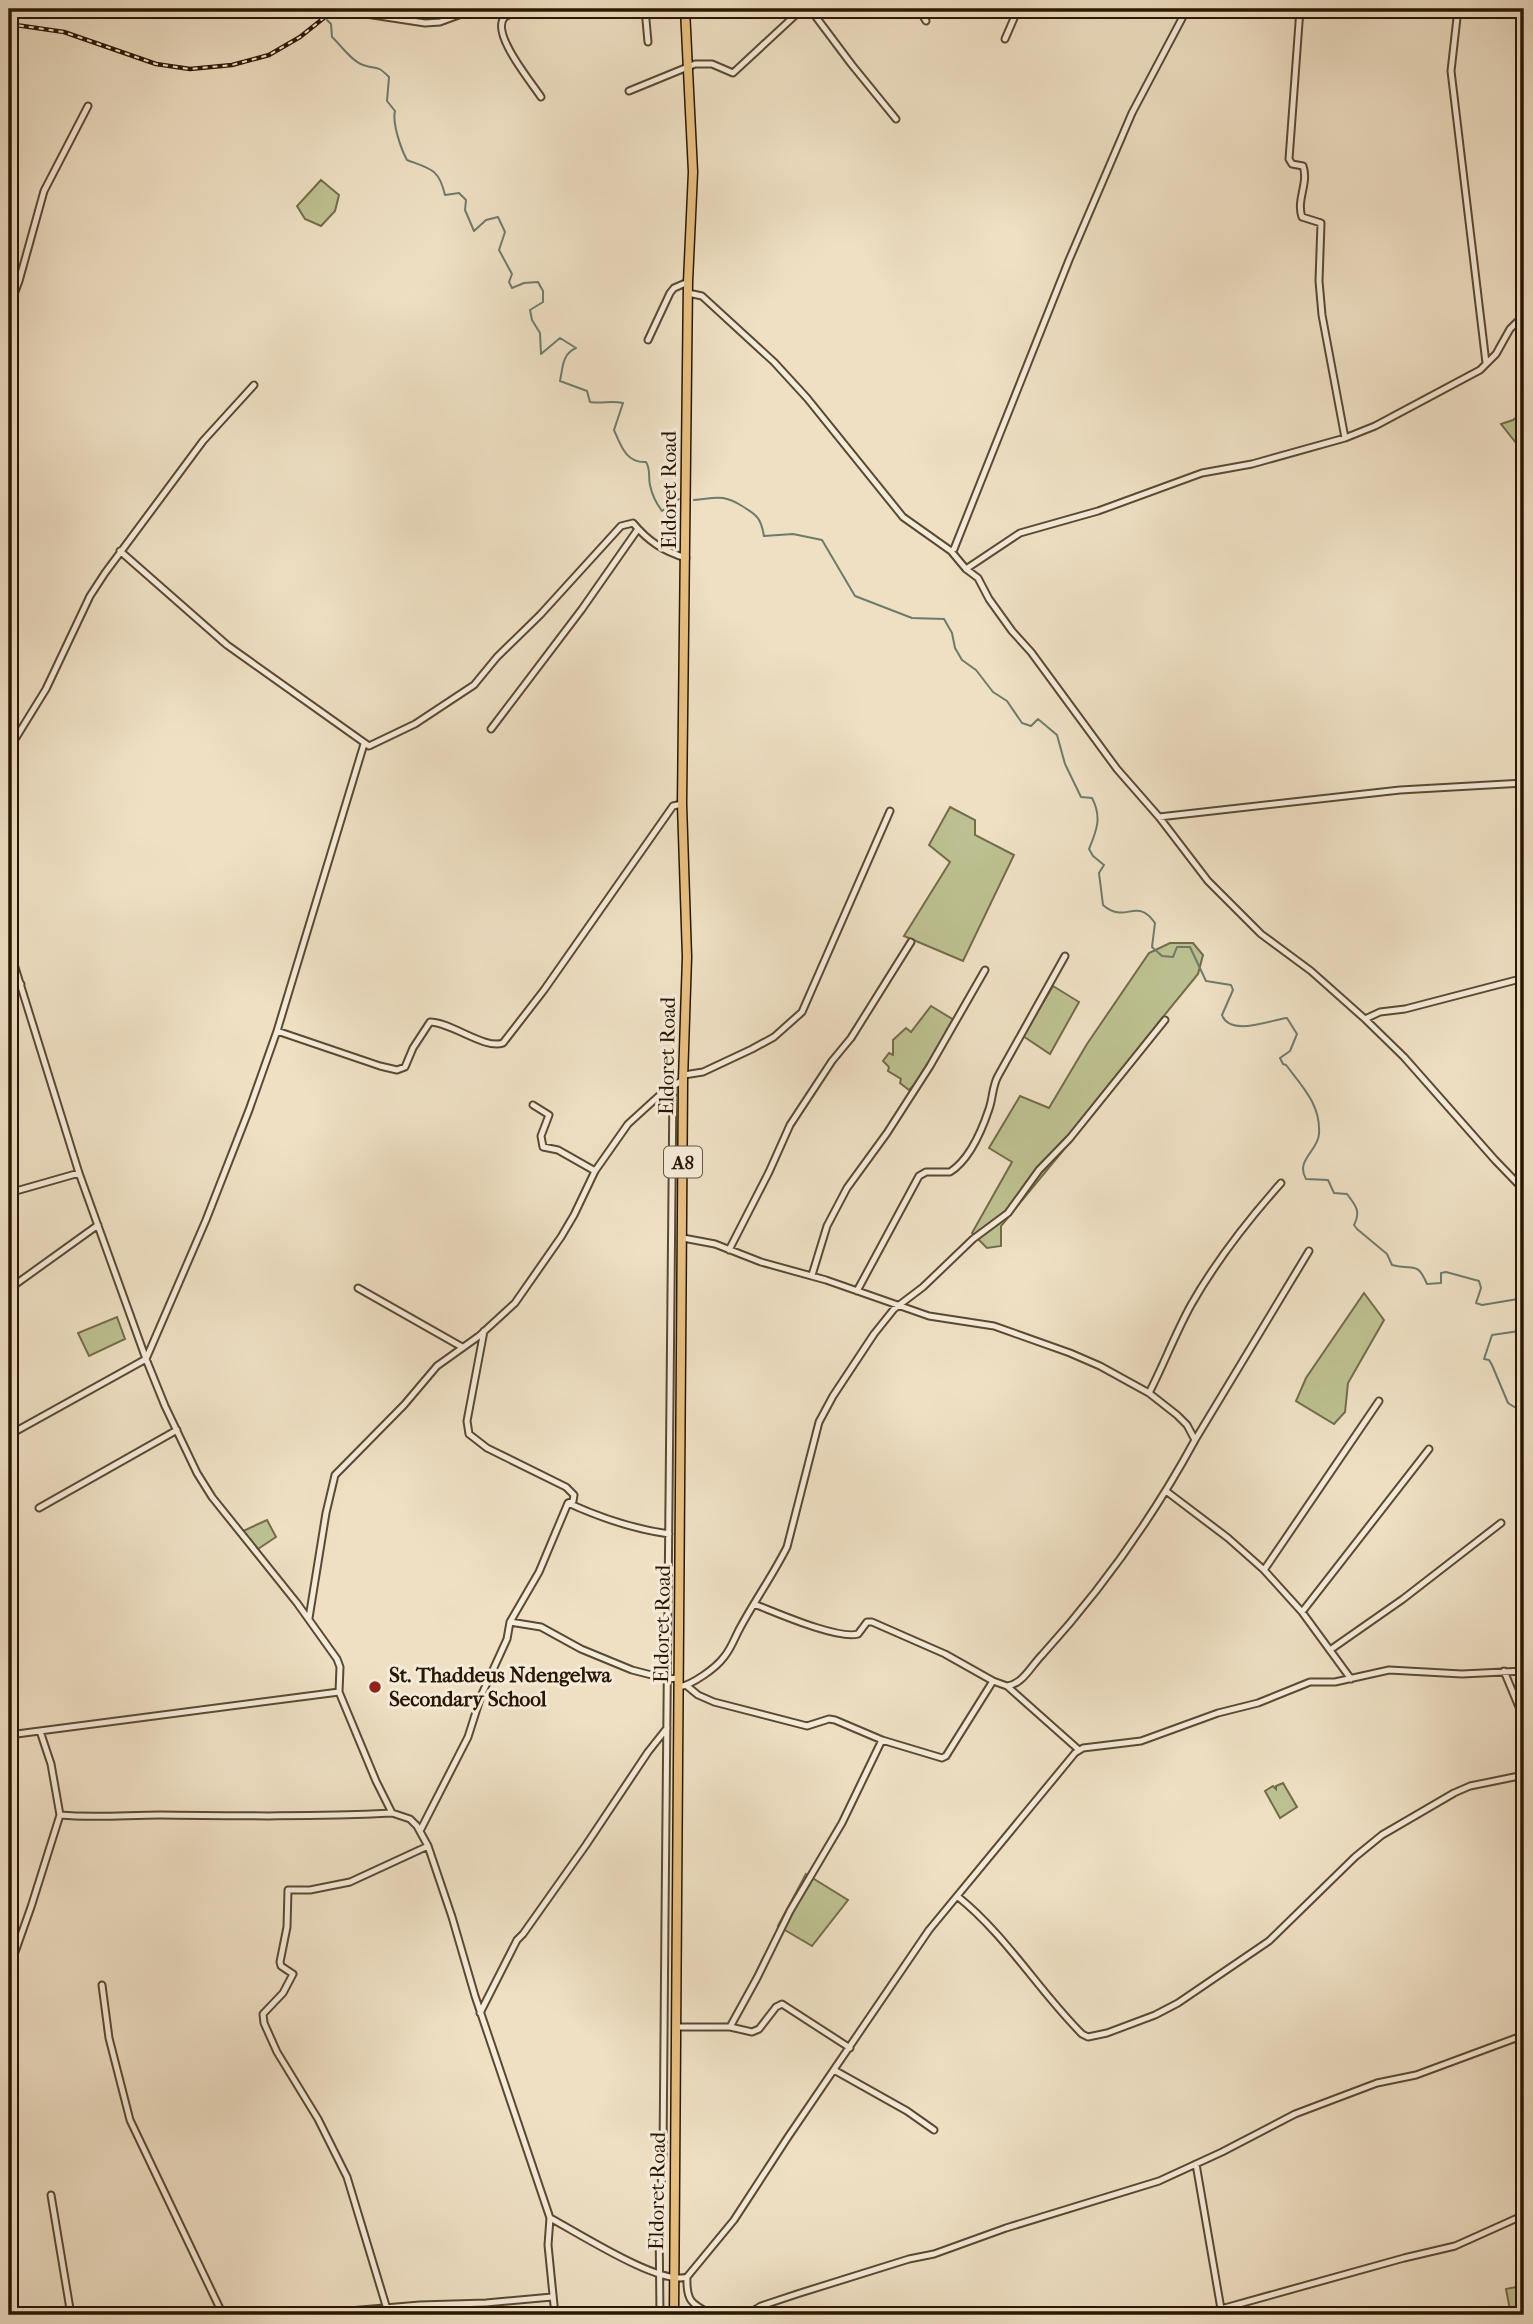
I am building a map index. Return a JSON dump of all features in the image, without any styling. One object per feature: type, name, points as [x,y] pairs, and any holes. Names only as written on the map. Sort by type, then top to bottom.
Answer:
[{"type":"highway","name":"Eldoret Road","points":[[674,2315],[682,1683],[683,1078],[687,957],[682,804],[688,282],[693,172],[685,9]]},
{"type":"street","points":[[362,9],[366,14],[425,23],[440,22],[475,9]]},
{"type":"street","points":[[490,9],[509,15]]},
{"type":"street","points":[[525,9],[509,15],[502,22],[507,47],[541,97]]},
{"type":"street","points":[[645,9],[648,42]]},
{"type":"street","points":[[629,91],[689,66],[712,64],[733,74],[802,9]]},
{"type":"street","points":[[810,9],[897,119]]},
{"type":"street","points":[[919,9],[926,21]]},
{"type":"street","points":[[1005,39],[1017,9]]},
{"type":"street","points":[[951,551],[1127,125],[1187,9]]},
{"type":"street","points":[[1300,9],[1289,159],[1292,164],[1301,165],[1305,170],[1300,204],[1302,218],[1321,223],[1319,281],[1322,315],[1345,438]]},
{"type":"street","points":[[1458,9],[1451,71],[1486,363]]},
{"type":"street","points":[[9,307],[44,191],[88,106]]},
{"type":"street","points":[[648,340],[670,293],[674,288],[688,282]]},
{"type":"street","points":[[688,293],[702,296],[774,362],[807,398],[903,517],[951,551],[978,579],[989,600],[1012,631],[1208,881],[1243,918],[1311,971],[1404,1057],[1524,1190]]},
{"type":"street","points":[[966,569],[1020,533],[1098,511],[1202,474],[1252,464],[1345,438],[1375,426],[1480,370],[1496,354],[1510,329],[1524,315]]},
{"type":"street","points":[[9,749],[46,689],[90,596],[120,551],[203,441],[254,385]]},
{"type":"street","points":[[120,551],[235,652],[339,723],[364,744],[372,746],[464,694],[621,526],[630,522],[661,549],[686,558]]},
{"type":"street","points":[[491,729],[582,609],[638,529]]},
{"type":"street","points":[[9,1435],[146,1359],[249,1111],[277,1031],[364,744]]},
{"type":"street","points":[[1159,817],[1400,790],[1524,783]]},
{"type":"street","points":[[277,1031],[397,1070],[405,1067],[430,1021],[493,1044],[503,1043],[544,990],[673,806],[682,804]]},
{"type":"street","points":[[309,1619],[335,1475],[396,1414],[437,1366],[506,1313],[523,1293],[574,1215],[595,1171],[636,1115],[683,1078],[703,1072],[774,1037],[802,1012],[890,811]]},
{"type":"street","points":[[729,1250],[790,1125],[832,1061],[851,1038],[911,942]]},
{"type":"street","points":[[9,948],[79,1173],[146,1359],[177,1430],[212,1497],[309,1619],[337,1659],[340,1667],[339,1692],[392,1813]]},
{"type":"street","points":[[858,1291],[916,1179],[926,1172],[950,1172],[967,1155],[990,1107],[992,1088],[1065,956]]},
{"type":"street","points":[[811,1275],[827,1226],[847,1188],[887,1133],[930,1066],[985,970]]},
{"type":"street","points":[[1365,1019],[1380,1012],[1405,1009],[1524,978]]},
{"type":"street","points":[[9,987],[22,984]]},
{"type":"street","points":[[682,1683],[724,1657],[787,1547],[811,1451],[825,1409],[874,1334],[899,1306],[973,1239],[1008,1213],[1039,1170],[1070,1138],[1165,1020]]},
{"type":"street","points":[[637,2315],[660,2315],[673,1085]]},
{"type":"street","points":[[533,1105],[549,1115],[541,1136],[543,1147],[558,1150],[595,1171]]},
{"type":"street","points":[[9,1193],[79,1173]]},
{"type":"street","points":[[1149,1393],[1193,1301],[1233,1242],[1281,1183]]},
{"type":"street","points":[[9,1289],[98,1225]]},
{"type":"street","points":[[682,1238],[715,1244],[761,1262],[878,1296],[929,1316],[994,1326],[1018,1333],[1100,1366],[1149,1393],[1177,1415],[1195,1440]]},
{"type":"street","points":[[1007,1686],[1021,1680],[1094,1596],[1138,1535],[1309,1251]]},
{"type":"street","points":[[358,1288],[462,1347]]},
{"type":"street","points":[[421,1829],[468,1737],[481,1696],[507,1639],[510,1622],[539,1572],[568,1503],[573,1502],[574,1498],[570,1489],[487,1448],[469,1434],[468,1412],[484,1331]]},
{"type":"street","points":[[1264,1570],[1379,1401]]},
{"type":"street","points":[[40,1508],[177,1430]]},
{"type":"street","points":[[1302,1612],[1429,1449]]},
{"type":"street","points":[[1166,1491],[1228,1538],[1264,1570],[1302,1612],[1351,1679]]},
{"type":"street","points":[[568,1503],[615,1523],[669,1534]]},
{"type":"street","points":[[1330,1650],[1403,1599],[1501,1523]]},
{"type":"street","points":[[754,1604],[812,1625],[850,1635],[858,1634],[867,1622],[872,1622],[945,1654],[1007,1686],[1079,1750]]},
{"type":"street","points":[[510,1622],[541,1627],[605,1660],[682,1683],[698,1695],[735,1708],[807,1726],[829,1719],[835,1720],[883,1740],[942,1758],[946,1756],[993,1681]]},
{"type":"street","points":[[713,2315],[690,2300],[687,2277],[734,2220],[907,1961],[957,1896],[1079,1750],[1141,1741],[1218,1713],[1258,1703],[1301,1685],[1351,1679],[1389,1670],[1462,1674],[1524,1671]]},
{"type":"street","points":[[1504,1671],[1524,1719]]},
{"type":"street","points":[[9,1735],[339,1692]]},
{"type":"street","points":[[480,2013],[516,1940],[576,1860],[667,1728]]},
{"type":"street","points":[[9,1969],[60,1815],[51,1764],[40,1731]]},
{"type":"street","points":[[730,2027],[790,1911],[842,1823],[883,1740]]},
{"type":"street","points":[[957,1896],[996,1931],[1082,2034],[1088,2037],[1100,2035],[1154,2015],[1206,1986],[1269,1941],[1355,1857],[1382,1835],[1408,1819],[1471,1786],[1524,1775]]},
{"type":"street","points":[[60,1815],[105,1818],[143,1815],[263,1818],[392,1813],[410,1819],[421,1829],[550,2218],[548,2245],[555,2315]]},
{"type":"street","points":[[387,2309],[347,2177],[278,2052],[264,2023],[263,2014],[283,1993],[293,1974],[281,1966],[280,1962],[287,1927],[288,1890],[310,1890],[350,1882],[428,1846]]},
{"type":"street","points":[[102,1985],[109,2038],[130,2120],[223,2315]]},
{"type":"street","points":[[677,2027],[730,2027],[747,2032],[756,2031],[776,2007],[782,2004],[850,2048]]},
{"type":"street","points":[[746,2315],[761,2306],[849,2277],[934,2254],[1085,2203],[1131,2192],[1181,2172],[1295,2114],[1377,2083],[1416,2075],[1516,2038]]},
{"type":"street","points":[[834,2070],[934,2130]]},
{"type":"street","points":[[9,2142],[13,2188],[9,2214]]},
{"type":"street","points":[[1196,2164],[1222,2309]]},
{"type":"street","points":[[51,2195],[71,2315]]},
{"type":"street","points":[[1178,2315],[1222,2309],[1455,2246],[1524,2215]]},
{"type":"street","points":[[550,2218],[659,2275],[687,2277]]},
{"type":"street","points":[[301,2315],[552,2297]]},
{"type":"green space","points":[[321,180],[339,195],[335,211],[321,226],[305,219],[297,206]]},
{"type":"green space","points":[[1524,411],[1524,453],[1501,424],[1513,420]]},
{"type":"green space","points":[[950,807],[975,820],[975,835],[1014,855],[963,961],[904,936],[950,862],[929,845]]},
{"type":"green space","points":[[1170,943],[1193,943],[1203,955],[1198,974],[1158,1023],[1099,1107],[1001,1226],[1001,1246],[987,1248],[972,1233],[1012,1162],[989,1148],[1020,1096],[1049,1108],[1087,1044],[1149,953]]},
{"type":"green space","points":[[1053,986],[1079,1002],[1050,1054],[1023,1036]]},
{"type":"green space","points":[[931,1006],[954,1020],[916,1083],[909,1090],[900,1083],[901,1079],[888,1071],[889,1067],[883,1061],[889,1053],[893,1055],[893,1040],[906,1028],[911,1032]]},
{"type":"green space","points":[[1364,1293],[1384,1320],[1348,1383],[1345,1412],[1334,1424],[1296,1401],[1306,1378]]},
{"type":"green space","points":[[117,1317],[125,1339],[89,1356],[78,1333]]},
{"type":"green space","points":[[267,1520],[276,1537],[258,1549],[243,1531]]},
{"type":"green space","points":[[1283,1783],[1297,1807],[1280,1818],[1265,1791],[1273,1786],[1276,1789],[1276,1786]]},
{"type":"green space","points":[[806,1874],[848,1900],[812,1946],[778,1926]]},
{"type":"green space","points":[[1516,2281],[1524,2282],[1524,2315],[1511,2315],[1506,2289],[1516,2287]]},
{"type":"waterway","points":[[314,9],[322,16]]},
{"type":"waterway","points":[[327,20],[331,24],[332,37],[350,56],[363,65],[379,69],[389,77],[387,101],[395,111],[396,129],[407,160],[433,171],[440,180],[445,195],[459,193],[466,200],[465,210],[474,231],[486,220],[498,217],[505,232],[499,250],[512,274],[509,282],[512,288],[524,283],[538,282],[543,291],[543,302],[530,310],[532,320],[540,333],[541,354],[560,338],[576,348],[566,357],[560,381],[587,391],[590,402],[623,403],[614,430],[622,447],[629,457],[646,462],[652,492],[662,511],[679,499]]},
{"type":"waterway","points":[[694,500],[719,498],[735,502],[758,518],[764,536],[793,534],[822,540],[855,596],[912,618],[944,619],[962,660],[976,670],[993,692],[1007,701],[1022,723],[1031,726],[1038,719],[1057,735],[1065,764],[1081,797],[1092,798],[1097,811],[1096,830],[1089,849],[1104,865],[1099,873],[1103,905],[1118,912],[1136,911],[1148,915],[1155,923],[1152,947],[1162,956],[1173,957],[1177,947],[1190,947],[1206,981],[1231,985],[1233,990],[1222,1015],[1226,1022],[1251,1026],[1287,1018],[1297,1034],[1290,1051],[1280,1058],[1309,1096],[1319,1124],[1318,1140],[1303,1166],[1306,1179],[1328,1180],[1334,1193],[1347,1194],[1356,1209],[1354,1225],[1387,1254],[1392,1265],[1417,1269],[1427,1284],[1441,1283],[1441,1273],[1446,1272],[1479,1281],[1481,1288],[1476,1303],[1482,1305],[1524,1298]]},
{"type":"waterway","points":[[1524,1325],[1519,1331],[1492,1335],[1484,1359],[1489,1360],[1492,1365],[1508,1403],[1524,1413]]},
{"type":"railway","points":[[9,24],[64,32],[156,64],[190,69],[232,65],[269,55],[300,37],[335,9]]},
{"type":"place","name":"St. Thaddeus Ndengelwa Secondary School","points":[[375,1687]]}]
